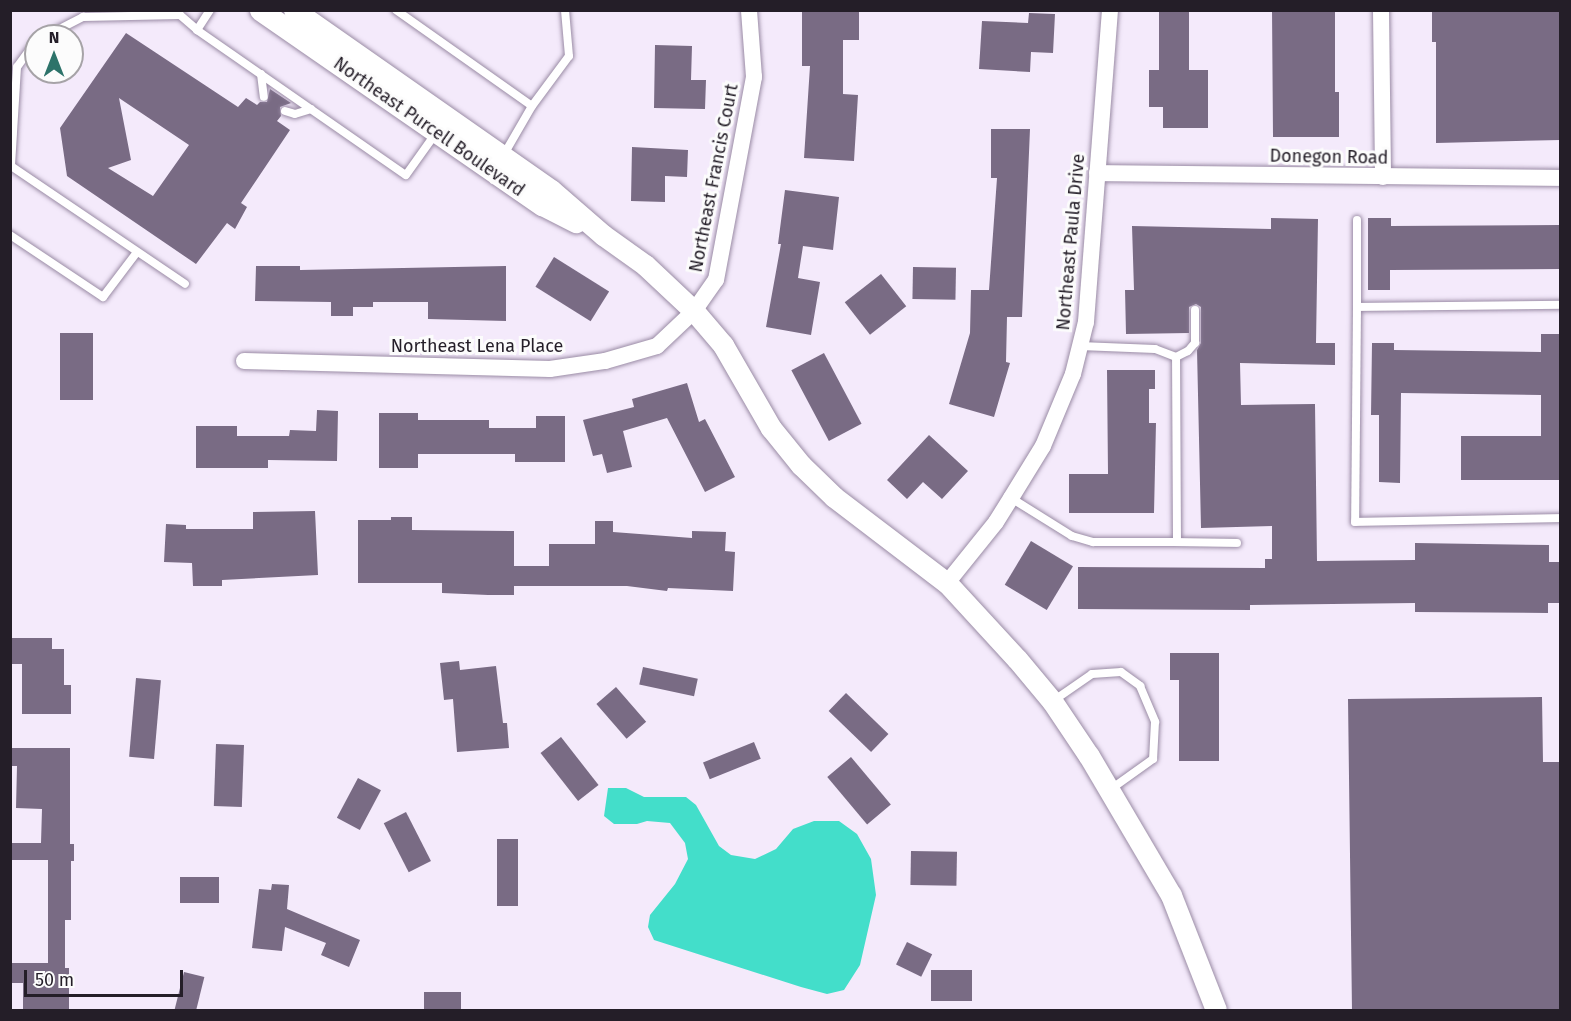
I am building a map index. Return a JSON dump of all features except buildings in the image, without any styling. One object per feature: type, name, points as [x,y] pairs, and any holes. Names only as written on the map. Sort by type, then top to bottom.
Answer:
[{"type":"street","name":"Northeast Purcell Boulevard","points":[[260,10],[542,205],[603,235]]},
{"type":"street","name":"Northeast Purcell Boulevard","points":[[294,10],[550,190],[603,235],[645,265],[694,311],[723,345],[771,428],[801,465],[834,497],[946,583],[1052,701],[1110,789],[1171,895],[1216,1011]]},
{"type":"street","name":"Northeast Francis Court","points":[[694,311],[716,280],[754,77],[749,10]]},
{"type":"street","name":"Northeast Paula Drive","points":[[946,583],[996,522],[1011,498],[1042,446],[1073,374],[1086,322],[1110,10]]},
{"type":"street","points":[[1381,10],[1383,177]]},
{"type":"street","name":"Donegon Road","points":[[1097,173],[1560,178]]},
{"type":"street","name":"Northeast Lena Place","points":[[244,362],[550,369],[604,362],[657,346],[694,311]]},
{"type":"lane","points":[[197,30],[210,10]]},
{"type":"lane","points":[[396,10],[532,106]]},
{"type":"lane","points":[[503,156],[532,106],[569,56],[566,10]]},
{"type":"lane","points":[[69,24],[83,17],[180,15],[197,30],[406,175],[437,132]]},
{"type":"lane","points":[[24,57],[17,67],[11,167],[185,284]]},
{"type":"lane","points":[[261,74],[264,97]]},
{"type":"lane","points":[[285,111],[295,114],[311,109]]},
{"type":"lane","points":[[1357,220],[1355,522],[1560,518]]},
{"type":"lane","points":[[10,236],[103,297],[136,252]]},
{"type":"lane","points":[[1357,307],[1560,305]]},
{"type":"lane","points":[[1080,346],[1155,350],[1176,357],[1188,351],[1195,343],[1195,310]]},
{"type":"lane","points":[[1176,357],[1177,542]]},
{"type":"lane","points":[[1011,498],[1072,536],[1093,542],[1237,543]]},
{"type":"lane","points":[[1052,701],[1092,674],[1121,672],[1140,686],[1155,722],[1153,759],[1110,789]]},
{"type":"shaded area","points":[[608,788],[626,788],[644,797],[686,797],[696,805],[719,846],[731,855],[755,859],[776,849],[793,829],[814,821],[839,821],[857,834],[871,859],[876,895],[860,965],[844,990],[827,994],[654,940],[648,927],[650,915],[675,884],[688,859],[685,843],[670,823],[647,821],[637,824],[614,824],[604,816]]}]
